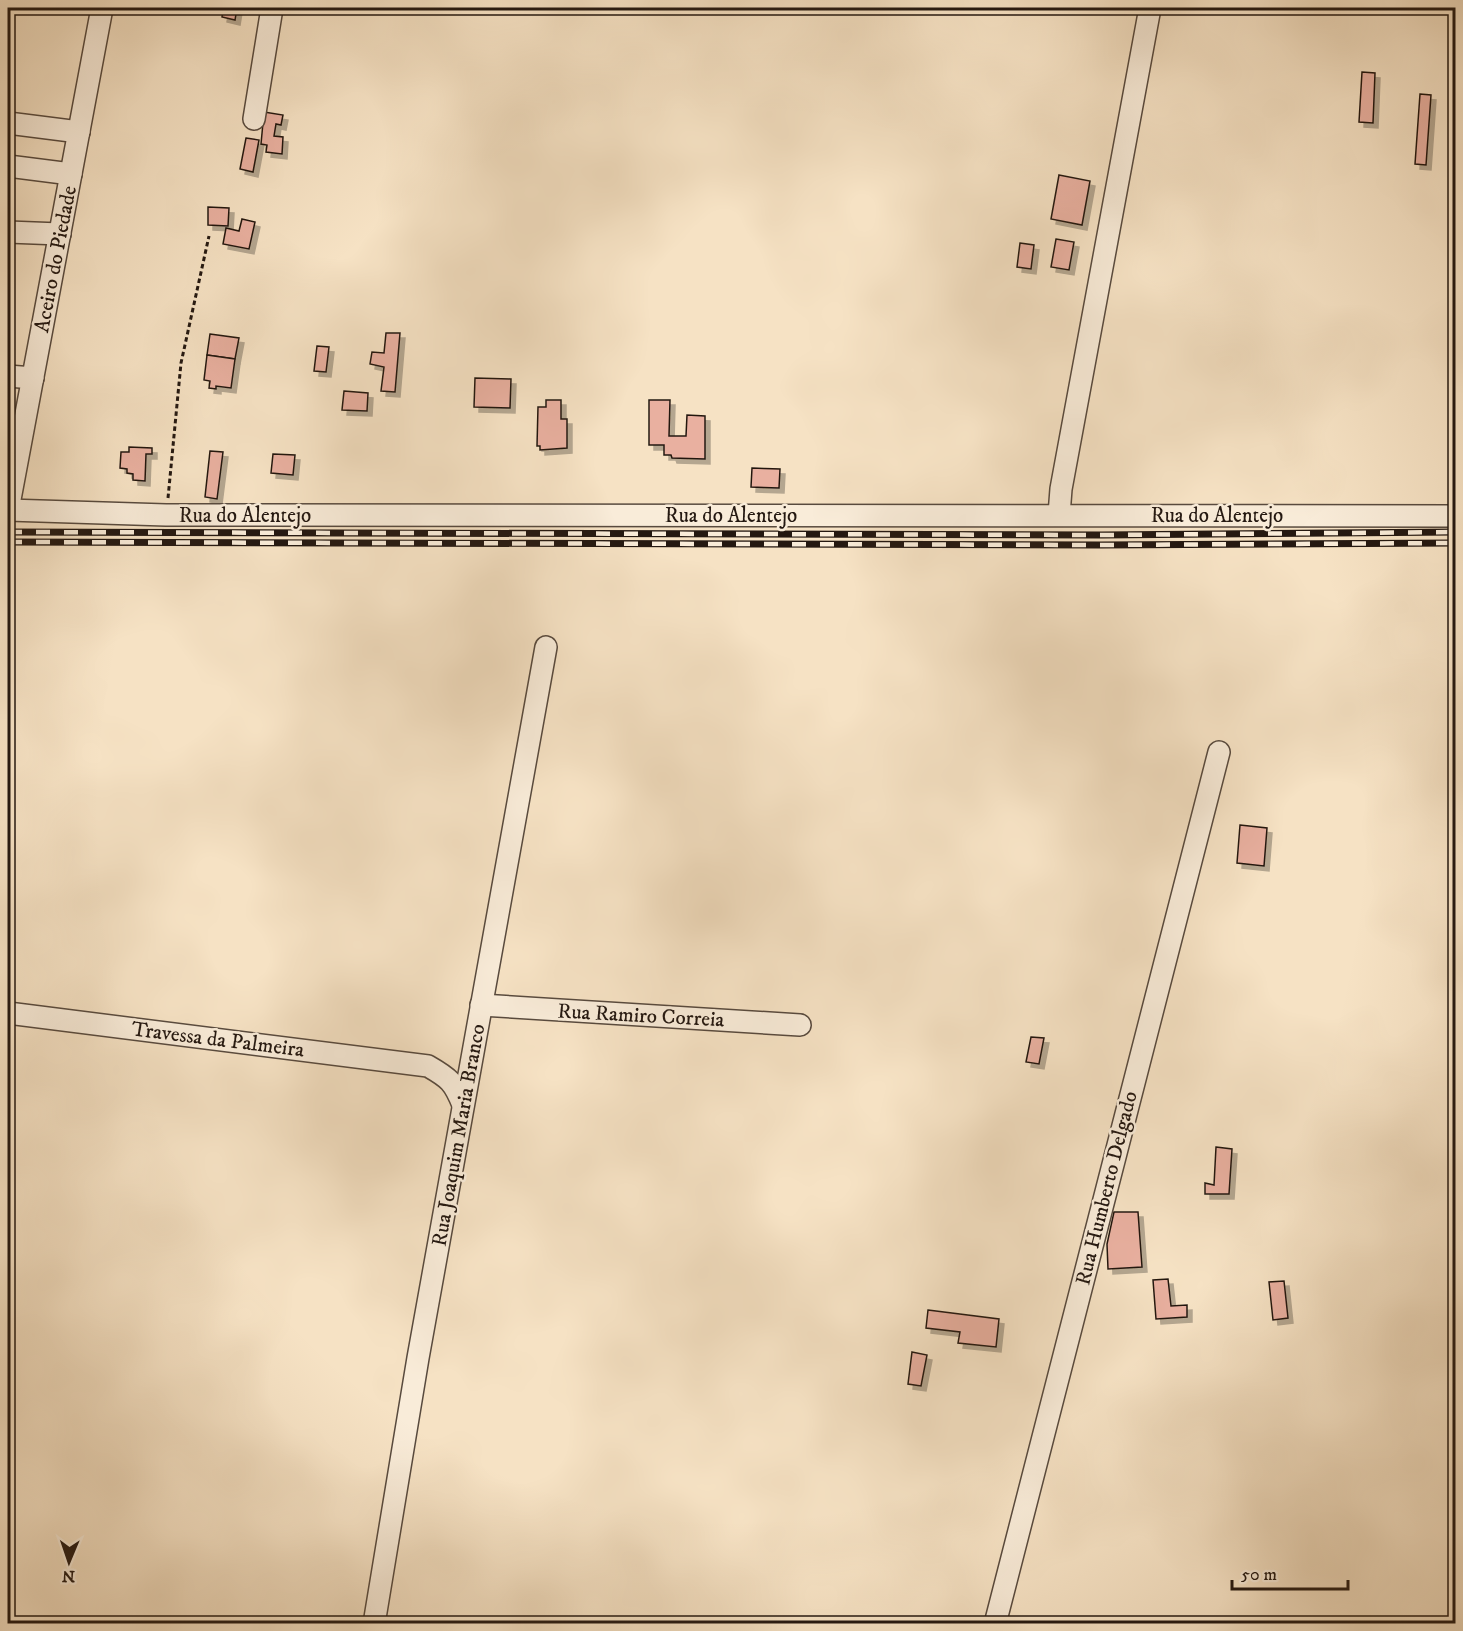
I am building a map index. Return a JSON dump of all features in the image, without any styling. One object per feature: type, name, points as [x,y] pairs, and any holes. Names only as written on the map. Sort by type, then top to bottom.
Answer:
[{"type":"street","name":"Aceiro do Piedade","points":[[8,510],[102,8]]},
{"type":"street","points":[[254,119],[273,8]]},
{"type":"street","points":[[1059,515],[1063,477],[1150,8]]},
{"type":"street","points":[[8,123],[79,132]]},
{"type":"street","points":[[8,166],[71,174]]},
{"type":"street","points":[[8,232],[60,234]]},
{"type":"street","points":[[8,376],[33,378]]},
{"type":"street","name":"Rua do Alentejo","points":[[8,510],[166,515],[1455,516]]},
{"type":"street","name":"Rua Joaquim Maria Branco","points":[[374,1623],[420,1346],[546,647]]},
{"type":"street","name":"Rua Humberto Delgado","points":[[995,1623],[1219,752]]},
{"type":"street","name":"Rua Ramiro Correia","points":[[481,1005],[800,1025]]},
{"type":"street","name":"Travessa da Palmeira","points":[[8,1012],[448,1069],[460,1063],[473,1050]]},
{"type":"street","name":"Travessa da Palmeira","points":[[428,1066],[447,1077],[455,1086],[463,1105]]},
{"type":"path","points":[[166,515],[181,363],[209,236]]},
{"type":"building","points":[[221,8],[237,8],[235,20],[222,17]]},
{"type":"building","points":[[1362,72],[1375,73],[1373,123],[1359,122]]},
{"type":"building","points":[[1420,94],[1431,95],[1426,165],[1415,164]]},
{"type":"building","points":[[1454,101],[1456,101],[1456,127],[1452,127]]},
{"type":"building","points":[[264,112],[283,115],[281,125],[276,124],[274,136],[283,137],[282,154],[266,152],[267,145],[261,144]]},
{"type":"building","points":[[246,138],[259,140],[253,172],[240,169]]},
{"type":"building","points":[[1059,175],[1090,181],[1082,225],[1051,219]]},
{"type":"building","points":[[208,207],[229,208],[228,226],[208,225]]},
{"type":"building","points":[[242,219],[255,222],[249,249],[223,244],[226,228],[239,231]]},
{"type":"building","points":[[1056,239],[1074,242],[1069,270],[1051,267]]},
{"type":"building","points":[[1020,243],[1034,245],[1031,269],[1017,267]]},
{"type":"building","points":[[386,333],[400,333],[395,392],[381,391],[384,367],[370,364],[372,352],[384,353]]},
{"type":"building","points":[[210,334],[239,338],[235,359],[207,355]]},
{"type":"building","points":[[317,346],[329,347],[326,372],[314,371]]},
{"type":"building","points":[[207,355],[235,359],[231,388],[216,386],[216,389],[209,388],[210,381],[204,380]]},
{"type":"building","points":[[475,378],[511,379],[510,408],[474,407]]},
{"type":"building","points":[[344,391],[368,393],[367,411],[342,410]]},
{"type":"building","points":[[546,400],[561,400],[561,419],[567,419],[567,448],[540,450],[540,446],[537,446],[538,407],[546,407]]},
{"type":"building","points":[[649,400],[670,400],[669,436],[686,436],[687,415],[705,416],[705,459],[672,458],[671,455],[664,455],[664,445],[649,445]]},
{"type":"building","points":[[129,447],[152,448],[152,454],[146,454],[145,481],[133,480],[133,474],[127,473],[127,469],[120,468],[121,452],[129,452]]},
{"type":"building","points":[[210,451],[223,452],[217,499],[205,497]]},
{"type":"building","points":[[273,454],[295,455],[293,475],[271,473]]},
{"type":"building","points":[[752,468],[780,469],[779,488],[751,487]]},
{"type":"building","points":[[1240,825],[1267,828],[1264,866],[1237,863]]},
{"type":"building","points":[[1031,1037],[1044,1038],[1039,1064],[1026,1062]]},
{"type":"building","points":[[1216,1147],[1232,1149],[1229,1194],[1205,1194],[1205,1183],[1214,1185]]},
{"type":"building","points":[[1449,1207],[1456,1207],[1456,1234],[1450,1235]]},
{"type":"building","points":[[1114,1212],[1138,1212],[1142,1267],[1108,1269],[1107,1244]]},
{"type":"building","points":[[1168,1279],[1171,1306],[1187,1305],[1187,1317],[1156,1319],[1153,1280]]},
{"type":"building","points":[[1284,1281],[1288,1318],[1273,1320],[1269,1282]]},
{"type":"building","points":[[928,1310],[999,1319],[996,1347],[958,1343],[960,1332],[926,1328]]},
{"type":"building","points":[[912,1352],[927,1355],[921,1386],[908,1384]]},
{"type":"railway","points":[[8,532],[1102,535],[1456,532]]},
{"type":"railway","points":[[8,542],[1101,545],[1456,543]]}]
